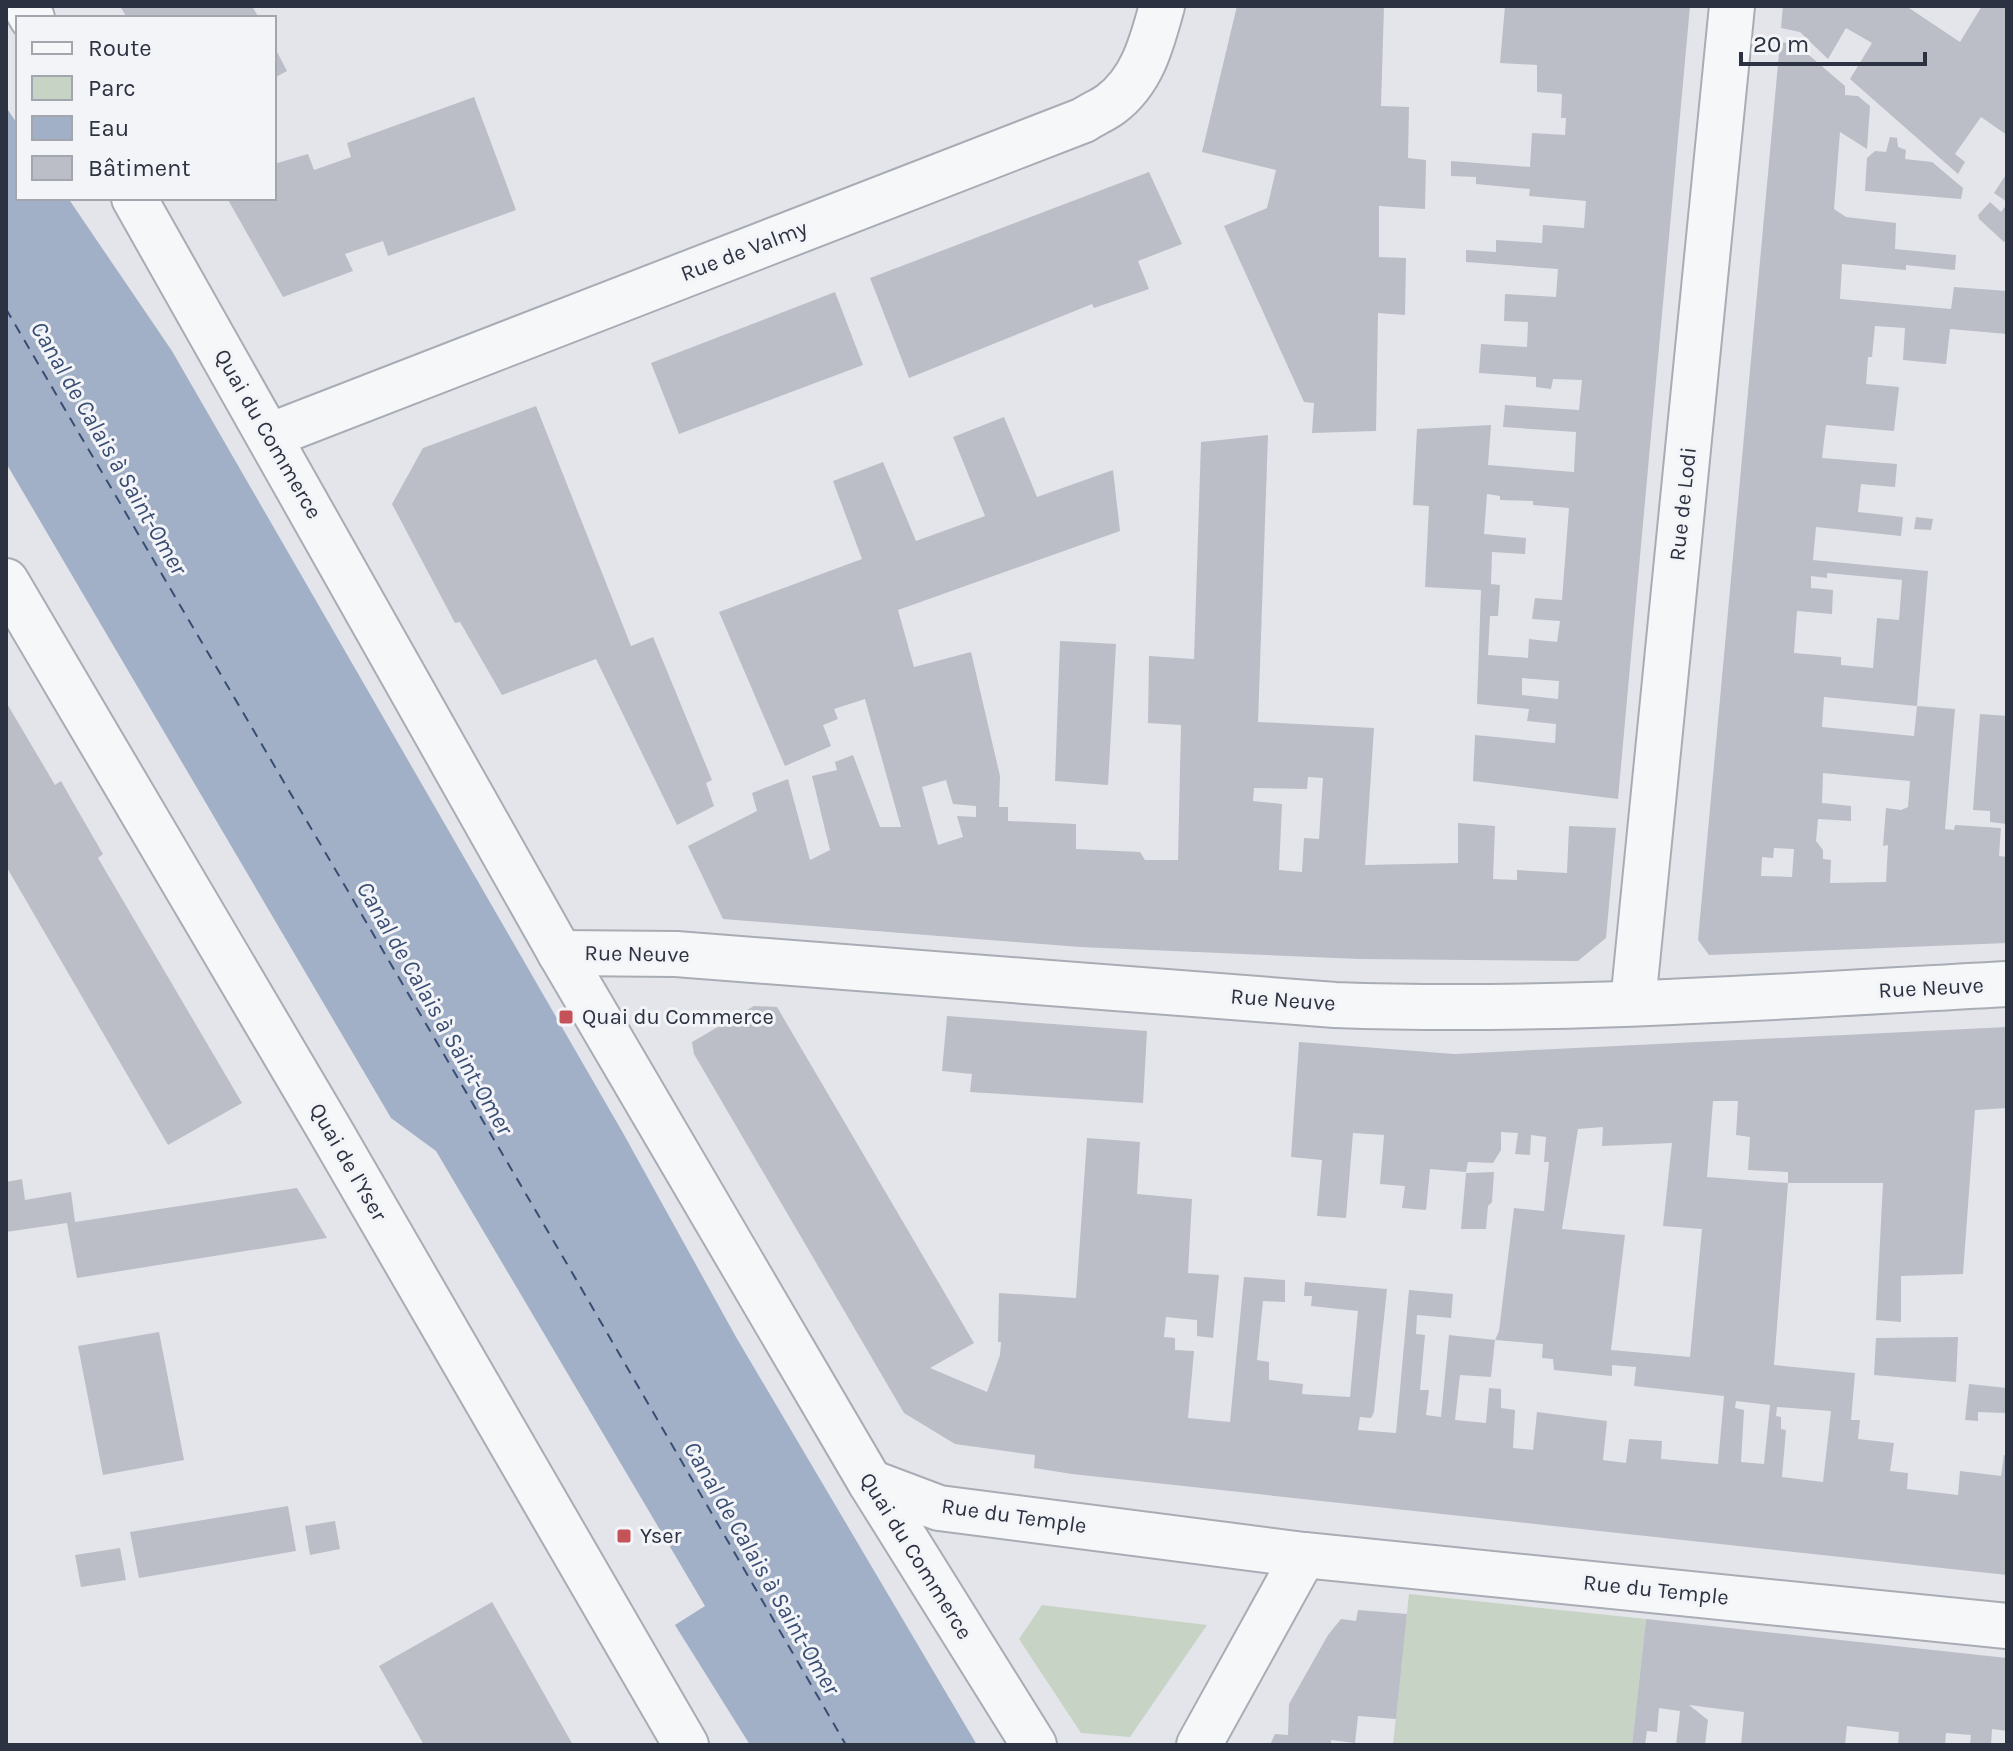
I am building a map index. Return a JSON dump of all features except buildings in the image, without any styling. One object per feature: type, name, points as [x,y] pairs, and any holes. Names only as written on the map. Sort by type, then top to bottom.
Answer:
[{"type":"street","name":"Rue de Valmy","points":[[269,436],[1084,120],[1110,105],[1128,88],[1141,69],[1162,6]]},
{"type":"street","name":"Rue de Lodi","points":[[1633,1003],[1732,6]]},
{"type":"street","name":"Quai du Commerce","points":[[135,200],[560,953],[870,1482],[1034,1745]]},
{"type":"street","name":"Quai de l'Yser","points":[[6,581],[328,1127],[686,1745]]},
{"type":"street","name":"Rue Neuve","points":[[560,953],[676,954],[1335,1005],[1486,1009],[2007,984]]},
{"type":"street","name":"Rue du Temple","points":[[870,1482],[939,1508],[1304,1555],[2007,1626]]},
{"type":"street","points":[[1199,1745],[1304,1555]]},
{"type":"green space","points":[[1409,1594],[1646,1619],[1632,1745],[1393,1745]]},
{"type":"green space","points":[[1042,1605],[1207,1625],[1130,1737],[1081,1733],[1019,1639]]},
{"type":"water","name":"Canal de Calais à Saint-Omer","points":[[6,107],[16,122],[16,200],[69,200],[172,351],[623,1133],[736,1337],[977,1745],[750,1745],[675,1625],[705,1606],[436,1151],[391,1118],[6,463]]},
{"type":"ferry route","points":[[6,309],[846,1745]]},
{"type":"place","name":"Quai du Commerce","points":[[566,1017]]},
{"type":"place","name":"Yser","points":[[624,1536]]}]
